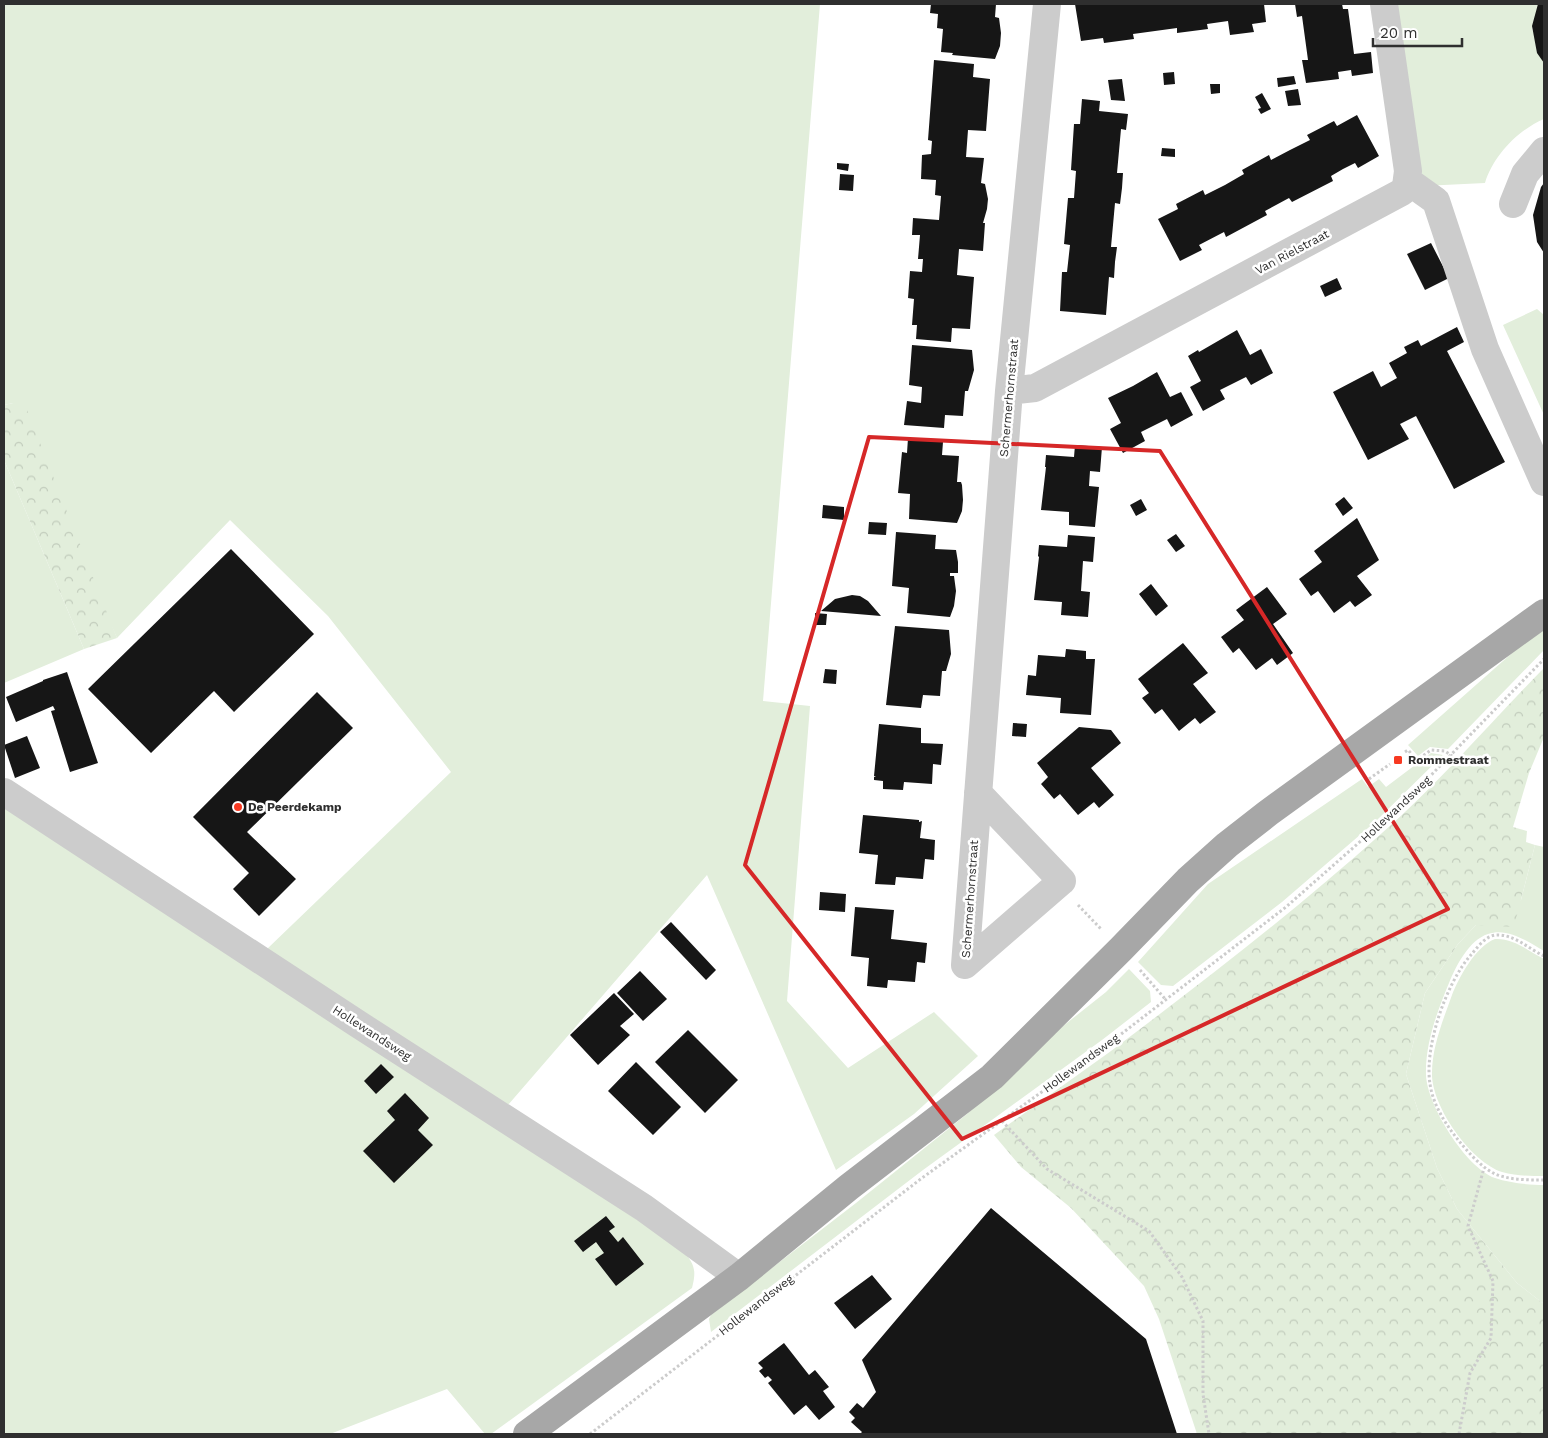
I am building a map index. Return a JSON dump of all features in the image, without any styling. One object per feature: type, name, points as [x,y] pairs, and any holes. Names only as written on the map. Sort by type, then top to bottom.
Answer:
[{"type":"main road","points":[[527,1434],[739,1277],[849,1187],[992,1078],[1188,880],[1226,845],[1544,613]]},
{"type":"street","name":"Schermerhornstraat","points":[[978,792],[1062,881],[965,965],[974,840],[1009,391],[1047,4]]},
{"type":"street","points":[[1384,4],[1408,181],[1436,201],[1484,349],[1544,482]]},
{"type":"street","points":[[1514,204],[1525,174],[1544,150]]},
{"type":"street","name":"Van Rielstraat","points":[[1009,391],[1035,388],[1399,195],[1408,181]]},
{"type":"street","name":"Hollewandsweg","points":[[4,792],[358,1024],[644,1208],[739,1277]]},
{"type":"path","name":"Hollewandsweg","points":[[590,1434],[882,1209],[1114,1040],[1286,907],[1380,826],[1452,756],[1544,659]]},
{"type":"path","points":[[1400,756],[1408,750],[1417,760],[1431,750],[1445,751],[1452,756]]},
{"type":"path","points":[[1369,779],[1392,762]]},
{"type":"path","points":[[1544,956],[1506,936],[1495,935],[1479,945],[1464,963],[1451,984],[1434,1035],[1429,1066],[1430,1085],[1436,1103],[1448,1126],[1484,1168],[1511,1178],[1544,1180]]},
{"type":"path","points":[[1002,1122],[1047,1170],[1149,1231],[1182,1277],[1203,1321],[1204,1394],[1209,1434]]},
{"type":"path","points":[[1460,1434],[1470,1373],[1491,1338],[1493,1281],[1468,1226],[1484,1168]]},
{"type":"highlighted area","points":[[869,437],[1160,451],[1448,909],[962,1139],[745,865]]},
{"type":"green space","points":[[4,4],[820,4],[763,701],[810,706],[787,1001],[848,1068],[934,1012],[978,1056],[914,1114],[836,1170],[707,875],[508,1105],[267,949],[451,772],[328,616],[230,520],[117,638],[13,403],[4,405]]},
{"type":"green space","points":[[1395,4],[1539,4],[1532,29],[1544,58],[1544,119],[1525,130],[1508,145],[1494,163],[1485,183],[1423,186]]},
{"type":"green space","points":[[1537,309],[1544,315],[1544,415],[1503,325]]},
{"type":"green space","points":[[13,403],[25,405],[117,638],[84,649],[4,460],[4,405]]},
{"type":"green space","points":[[4,460],[84,649],[4,683]]},
{"type":"green space","points":[[1544,628],[1544,650],[1448,749],[1430,747],[1418,756],[1408,745],[1520,646]]},
{"type":"green space","points":[[1544,668],[1544,737],[1529,773],[1513,827],[1527,831],[1526,842],[1535,845],[1514,927],[1476,925],[1458,944],[1425,993],[1406,1074],[1437,1168],[1457,1209],[1517,1283],[1544,1304],[1544,1434],[1197,1434],[1159,1319],[1144,1286],[1071,1208],[1021,1167],[994,1135],[1146,1025],[1316,890],[1403,814],[1465,752]]},
{"type":"green space","points":[[1431,753],[1443,755],[1375,822],[1282,902],[1173,986],[1161,985],[1138,962],[1208,884],[1362,779],[1368,787],[1379,779],[1386,787]]},
{"type":"green space","points":[[4,805],[682,1249],[693,1267],[692,1288],[491,1434],[485,1434],[447,1389],[330,1434],[4,1434]]},
{"type":"green space","points":[[1535,845],[1544,847],[1544,951],[1518,936],[1503,932],[1495,932],[1481,937],[1469,948],[1452,976],[1436,1017],[1427,1052],[1426,1075],[1428,1088],[1441,1118],[1450,1134],[1472,1162],[1495,1178],[1532,1185],[1544,1185],[1544,1304],[1517,1283],[1457,1209],[1437,1168],[1406,1074],[1425,993],[1458,944],[1476,925],[1521,900]]},
{"type":"green space","points":[[1495,939],[1515,943],[1544,959],[1544,1176],[1502,1172],[1478,1157],[1455,1131],[1438,1101],[1433,1086],[1432,1063],[1434,1053],[1452,995],[1464,971],[1475,955],[1481,948]]},
{"type":"green space","points":[[1129,969],[1150,991],[1151,1002],[1102,1040],[923,1170],[711,1332],[709,1319],[711,1315],[967,1114],[1043,1042],[1106,992]]},
{"type":"building","points":[[931,4],[996,4],[995,17],[999,18],[1001,33],[1000,46],[995,59],[952,55],[953,53],[941,52],[943,29],[937,28],[938,14],[930,13]]},
{"type":"building","points":[[1075,4],[1264,4],[1266,22],[1252,24],[1254,32],[1230,35],[1228,21],[1207,24],[1208,29],[1177,33],[1177,28],[1133,34],[1134,39],[1104,43],[1103,38],[1081,41]]},
{"type":"building","points":[[1295,4],[1342,4],[1343,9],[1348,9],[1354,54],[1371,52],[1373,73],[1352,76],[1351,70],[1338,72],[1339,79],[1306,83],[1302,60],[1308,60],[1302,16],[1297,17]]},
{"type":"building","points":[[1538,4],[1544,4],[1544,63],[1537,53],[1532,26]]},
{"type":"building","points":[[934,60],[974,64],[973,77],[990,79],[986,131],[968,130],[966,157],[984,158],[981,183],[985,184],[988,199],[983,223],[985,223],[983,251],[959,249],[957,275],[974,277],[970,329],[952,328],[951,342],[916,339],[917,325],[912,325],[914,299],[908,298],[910,271],[922,272],[923,259],[918,259],[920,235],[912,235],[913,218],[939,220],[941,196],[935,195],[936,180],[921,179],[922,155],[931,154],[932,141],[928,140]]},
{"type":"building","points":[[1174,72],[1175,84],[1164,85],[1163,73]]},
{"type":"building","points":[[1294,76],[1296,84],[1278,87],[1277,78]]},
{"type":"building","points":[[1122,79],[1125,101],[1111,100],[1108,80]]},
{"type":"building","points":[[1210,84],[1220,84],[1220,93],[1211,94]]},
{"type":"building","points":[[1298,89],[1301,105],[1288,106],[1285,91]]},
{"type":"building","points":[[1262,93],[1271,109],[1261,114],[1258,109],[1261,108],[1255,97]]},
{"type":"building","points":[[1082,99],[1100,101],[1099,111],[1128,114],[1126,130],[1121,129],[1117,173],[1123,173],[1122,188],[1120,204],[1115,203],[1111,247],[1117,247],[1114,278],[1109,277],[1106,315],[1060,311],[1062,272],[1067,272],[1070,245],[1064,244],[1068,198],[1074,198],[1076,171],[1071,170],[1074,124],[1080,124]]},
{"type":"building","points":[[1357,115],[1379,156],[1358,168],[1355,163],[1343,169],[1331,176],[1333,181],[1292,202],[1289,198],[1265,211],[1267,215],[1226,237],[1224,232],[1199,245],[1202,250],[1180,261],[1158,219],[1178,209],[1176,204],[1203,190],[1205,195],[1225,185],[1244,174],[1242,170],[1269,155],[1271,160],[1310,140],[1307,135],[1334,121],[1337,126]]},
{"type":"building","points":[[1162,148],[1175,149],[1175,157],[1161,156]]},
{"type":"building","points":[[837,163],[849,164],[848,171],[837,169]]},
{"type":"building","points":[[840,174],[854,175],[853,191],[839,190]]},
{"type":"building","points":[[1544,183],[1544,253],[1537,242],[1533,215],[1541,187]]},
{"type":"building","points":[[1431,243],[1449,278],[1425,290],[1407,254]]},
{"type":"building","points":[[1337,278],[1342,289],[1325,297],[1320,286]]},
{"type":"building","points":[[1457,327],[1464,342],[1447,351],[1505,462],[1454,489],[1416,416],[1400,424],[1409,439],[1368,460],[1333,392],[1373,371],[1381,387],[1397,378],[1389,363],[1407,353],[1404,347],[1418,340],[1421,346]]},
{"type":"building","points":[[1237,330],[1250,355],[1261,349],[1273,373],[1251,385],[1246,377],[1220,390],[1225,399],[1203,411],[1190,387],[1201,381],[1188,356],[1198,350],[1199,352]]},
{"type":"building","points":[[912,345],[972,350],[974,370],[968,391],[965,391],[963,416],[945,415],[944,428],[904,425],[907,401],[921,403],[922,387],[909,385]]},
{"type":"building","points":[[1157,372],[1170,397],[1181,392],[1193,415],[1171,427],[1167,419],[1141,432],[1145,441],[1123,453],[1110,429],[1121,423],[1108,398]]},
{"type":"building","points":[[908,438],[943,442],[942,455],[959,456],[957,482],[961,482],[962,485],[963,500],[962,511],[957,523],[909,519],[910,494],[898,493],[902,452],[907,453]]},
{"type":"building","points":[[1075,445],[1102,447],[1100,472],[1090,471],[1089,486],[1099,487],[1095,527],[1069,525],[1069,512],[1041,510],[1046,455],[1074,457]]},
{"type":"building","points":[[1344,497],[1353,508],[1343,516],[1335,504]]},
{"type":"building","points":[[1141,499],[1147,510],[1136,516],[1130,505]]},
{"type":"building","points":[[823,505],[844,507],[844,520],[822,518]]},
{"type":"building","points":[[1357,518],[1379,560],[1357,576],[1372,595],[1355,607],[1350,601],[1334,613],[1318,591],[1311,596],[1299,579],[1322,562],[1314,551]]},
{"type":"building","points":[[869,522],[887,523],[886,535],[868,534]]},
{"type":"building","points":[[896,532],[936,535],[935,549],[956,550],[958,573],[950,573],[950,576],[954,576],[956,591],[950,617],[907,613],[909,588],[892,586]]},
{"type":"building","points":[[1176,534],[1185,546],[1176,552],[1167,540]]},
{"type":"building","points":[[1068,535],[1095,537],[1093,562],[1083,561],[1081,591],[1090,592],[1088,617],[1061,615],[1062,602],[1034,600],[1039,545],[1067,547]]},
{"type":"building","points":[[231,549],[314,634],[234,712],[214,691],[151,753],[88,689]]},
{"type":"building","points":[[1151,584],[1168,606],[1156,616],[1139,594]]},
{"type":"building","points":[[1267,587],[1287,614],[1273,624],[1293,653],[1277,665],[1272,658],[1256,670],[1239,648],[1233,653],[1221,637],[1244,620],[1236,610]]},
{"type":"building","points":[[852,595],[860,596],[868,601],[881,616],[821,611],[835,599]]},
{"type":"building","points":[[815,613],[827,614],[826,625],[815,625]]},
{"type":"building","points":[[895,626],[949,630],[951,654],[946,671],[942,671],[940,696],[923,695],[921,708],[886,705]]},
{"type":"building","points":[[1183,643],[1208,673],[1193,684],[1216,712],[1200,724],[1195,718],[1179,731],[1162,709],[1155,714],[1142,698],[1149,693],[1138,679]]},
{"type":"building","points":[[1066,649],[1086,651],[1086,659],[1095,659],[1091,715],[1060,713],[1061,698],[1026,695],[1028,675],[1036,676],[1038,655],[1065,657]]},
{"type":"building","points":[[825,669],[837,670],[836,684],[823,683]]},
{"type":"building","points":[[67,672],[98,763],[70,772],[51,711],[55,710],[53,706],[16,722],[6,697],[43,680]]},
{"type":"building","name":"De Peerdekamp","points":[[317,692],[353,728],[247,832],[296,879],[259,916],[233,889],[249,873],[193,817]]},
{"type":"building","points":[[1013,723],[1027,724],[1026,737],[1012,736]]},
{"type":"building","points":[[879,724],[921,728],[921,743],[943,744],[941,765],[933,764],[932,784],[904,782],[903,790],[883,789],[883,781],[874,780],[874,777],[876,777],[874,776]]},
{"type":"building","points":[[1079,727],[1111,730],[1121,743],[1091,768],[1114,795],[1099,808],[1094,802],[1078,815],[1060,794],[1054,799],[1041,784],[1048,777],[1037,763]]},
{"type":"building","points":[[27,736],[40,768],[15,778],[4,745]]},
{"type":"building","points":[[863,815],[922,821],[920,838],[935,840],[934,860],[925,859],[923,879],[896,877],[895,885],[875,884],[878,855],[859,853]]},
{"type":"building","points":[[820,892],[846,894],[845,912],[819,910]]},
{"type":"building","points":[[855,907],[894,910],[891,939],[927,943],[925,963],[917,962],[915,982],[888,980],[887,988],[867,986],[869,958],[851,956]]},
{"type":"building","points":[[671,922],[716,970],[706,980],[660,932]]},
{"type":"building","points":[[640,971],[667,999],[643,1021],[617,993]]},
{"type":"building","points":[[614,993],[634,1014],[620,1026],[630,1035],[598,1065],[570,1035]]},
{"type":"building","points":[[688,1030],[738,1080],[705,1113],[655,1062]]},
{"type":"building","points":[[636,1062],[681,1107],[653,1135],[608,1091]]},
{"type":"building","points":[[381,1064],[394,1077],[376,1094],[364,1081]]},
{"type":"building","points":[[405,1093],[429,1118],[418,1130],[433,1145],[394,1183],[363,1151],[395,1120],[387,1111]]},
{"type":"building","points":[[991,1208],[1146,1339],[1177,1434],[860,1434],[862,1432],[851,1422],[855,1418],[849,1412],[857,1403],[863,1408],[876,1392],[862,1360]]},
{"type":"building","points":[[606,1216],[615,1227],[609,1231],[618,1242],[623,1237],[644,1264],[616,1286],[595,1259],[604,1253],[596,1242],[583,1252],[574,1241]]},
{"type":"building","points":[[872,1275],[892,1299],[855,1329],[834,1303]]},
{"type":"building","points":[[784,1343],[809,1375],[815,1370],[829,1387],[823,1391],[835,1407],[819,1420],[806,1405],[794,1415],[768,1383],[772,1380],[768,1376],[765,1378],[759,1371],[763,1368],[758,1363]]},
{"type":"place","name":"Rommestraat","points":[[1398,760]]},
{"type":"place","name":"De Peerdekamp","points":[[238,807]]}]
